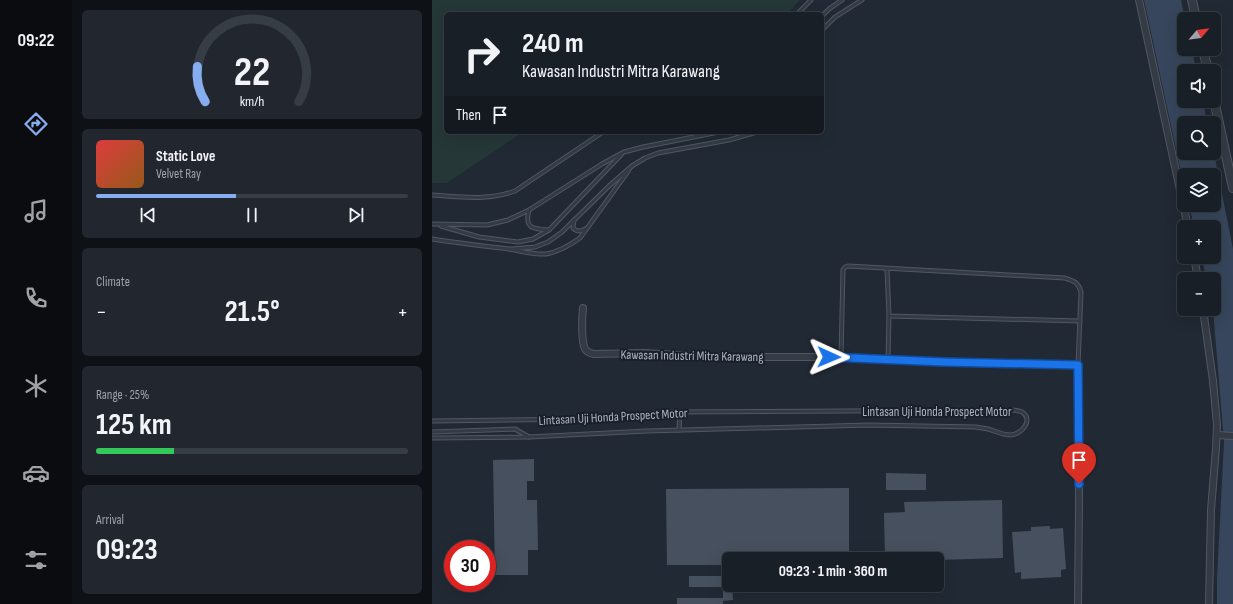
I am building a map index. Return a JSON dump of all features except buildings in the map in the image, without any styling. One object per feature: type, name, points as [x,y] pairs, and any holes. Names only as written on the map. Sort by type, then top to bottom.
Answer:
[{"type":"street","points":[[1139,0],[1186,220]]},
{"type":"street","points":[[1192,0],[1195,12]]},
{"type":"street","points":[[1216,108],[1233,188]]},
{"type":"street","name":"Kawasan Industri Mitra Karawang","points":[[584,308],[582,325],[585,349],[589,353],[593,354],[644,353],[711,357],[842,357],[944,362],[1078,365]]},
{"type":"street","points":[[1204,316],[1215,393],[1219,435],[1211,510],[1209,604]]},
{"type":"street","points":[[1078,365],[1078,604]]},
{"type":"street","points":[[1219,435],[1233,436]]},
{"type":"lane","points":[[799,12],[812,0]]},
{"type":"lane","points":[[824,14],[842,0]]},
{"type":"lane","points":[[824,28],[835,17],[862,0]]},
{"type":"lane","points":[[432,195],[465,197],[492,197],[504,195],[515,191],[600,134]]},
{"type":"lane","points":[[438,225],[486,225],[508,220],[529,210],[602,164],[624,152],[710,134]]},
{"type":"lane","points":[[512,250],[534,247],[548,242],[562,232],[609,186],[632,166],[645,158],[658,153],[729,140],[750,134]]},
{"type":"lane","points":[[432,224],[479,237],[518,242],[533,239],[549,230],[624,152]]},
{"type":"lane","points":[[432,239],[536,254],[547,254],[559,250],[580,238],[632,166]]},
{"type":"lane","points":[[529,210],[527,218],[528,225],[534,229],[549,230]]},
{"type":"lane","points":[[574,220],[573,228],[576,231],[587,228]]},
{"type":"lane","points":[[842,357],[843,270],[848,266],[1065,278],[1074,280],[1079,284],[1081,292],[1078,365]]},
{"type":"lane","points":[[887,269],[889,316],[888,359]]},
{"type":"lane","points":[[889,316],[1080,321]]},
{"type":"lane","name":"Lintasan Uji Honda Prospect Motor","points":[[432,421],[582,419],[680,412],[1012,410],[1022,412],[1027,420],[1026,426],[1022,431],[1009,435],[986,428],[976,427],[869,424],[679,430],[529,437],[432,438]]},
{"type":"lane","points":[[679,430],[680,412]]},
{"type":"lane","name":"Lintasan Uji Honda Prospect Motor","points":[[432,432],[515,429],[529,437]]},
{"type":"shaded area","points":[[432,0],[800,0],[789,12],[444,12],[444,134],[520,134],[447,183],[432,183]]},
{"type":"water","points":[[1144,0],[1181,0],[1184,12],[1177,12],[1177,56],[1193,56],[1195,64],[1177,64],[1177,108],[1204,108],[1206,116],[1177,116],[1177,153]]},
{"type":"water","points":[[1178,160],[1215,160],[1217,168],[1180,168]]},
{"type":"water","points":[[1221,188],[1233,249],[1233,604],[1217,604],[1224,442],[1214,316],[1221,316],[1221,272],[1205,272],[1203,264],[1221,264],[1221,220],[1192,220],[1191,212],[1221,212]]},
{"type":"route","points":[[829,357],[944,362],[1078,365],[1079,484]]}]
